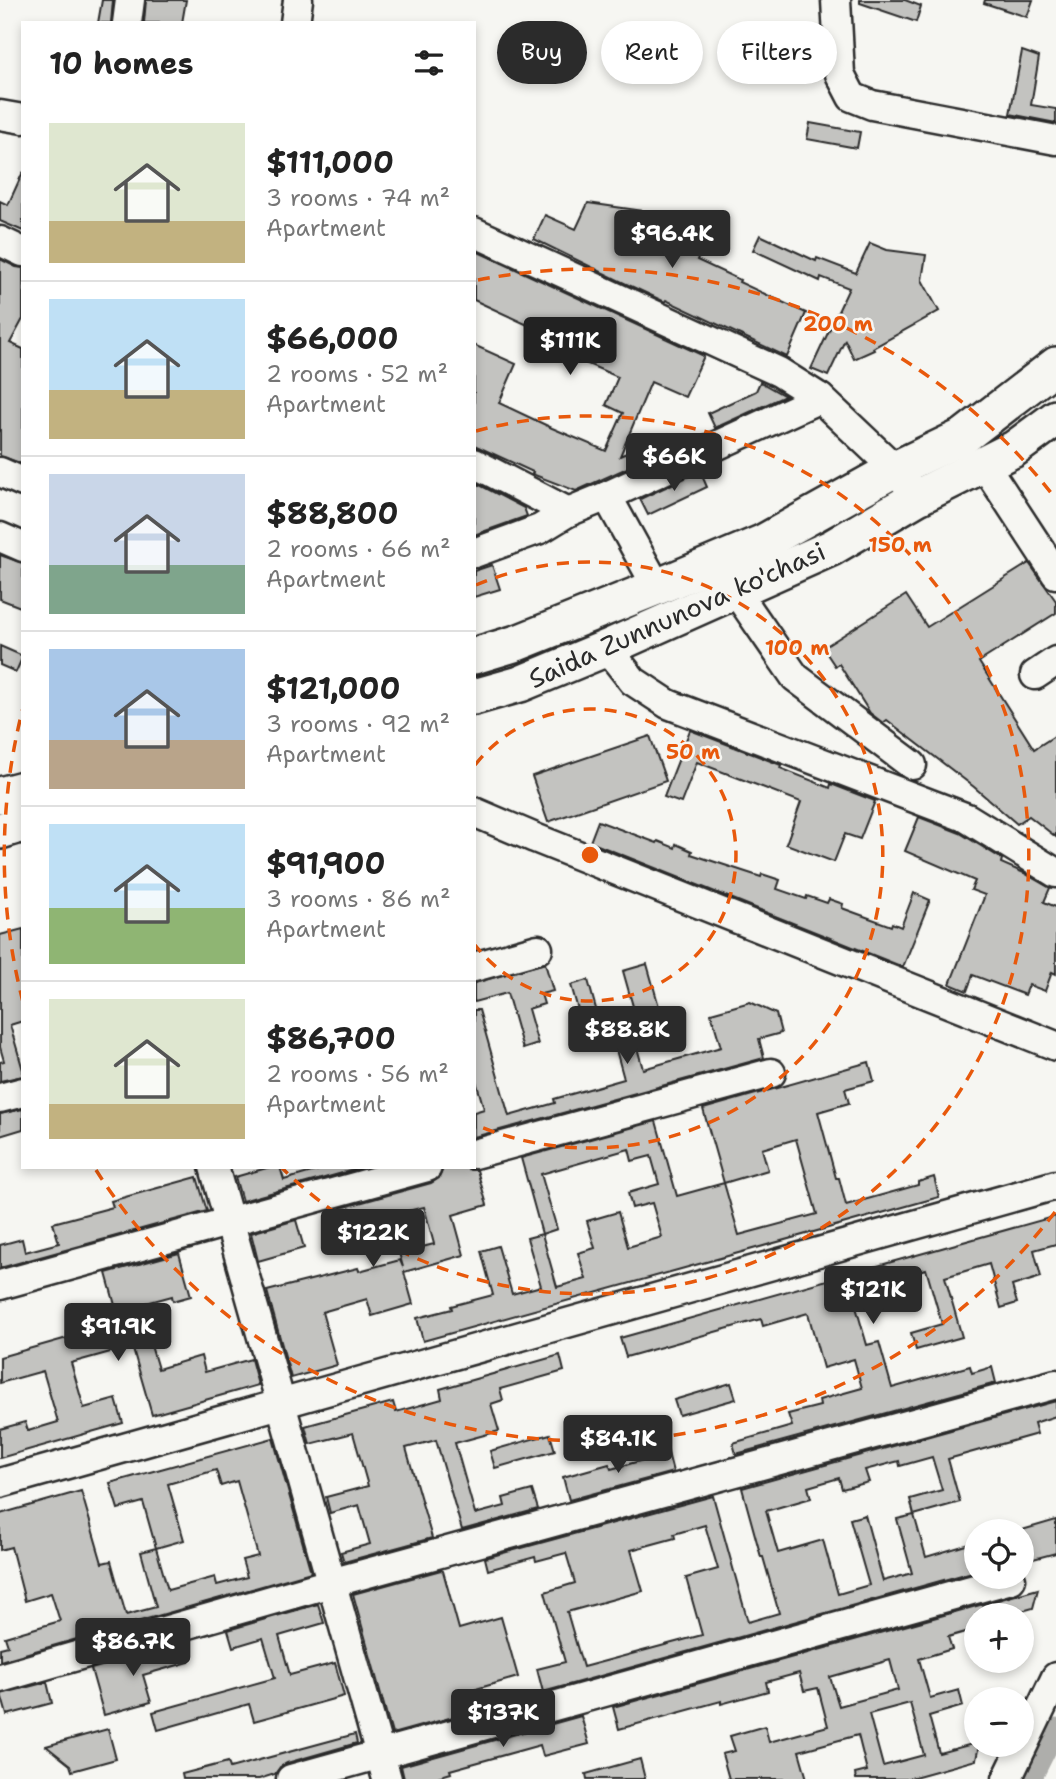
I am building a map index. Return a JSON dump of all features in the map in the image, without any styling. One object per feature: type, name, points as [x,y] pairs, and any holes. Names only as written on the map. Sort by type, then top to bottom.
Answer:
[{"type":"main road","name":"Saida Zunnunova ko'chasi","points":[[476,655],[517,643],[762,543],[895,469],[964,436],[1056,365]]},
{"type":"main road","points":[[989,417],[999,457]]},
{"type":"main road","name":"Saida Zunnunova ko'chasi","points":[[476,697],[534,678],[607,648],[831,548],[918,497],[999,457],[1056,418]]},
{"type":"main road","points":[[517,643],[534,678]]},
{"type":"main road","points":[[0,831],[21,825]]},
{"type":"street","points":[[127,21],[130,0]]},
{"type":"street","points":[[295,21],[298,0]]},
{"type":"street","points":[[836,0],[840,74],[852,97],[872,105],[1056,140]]},
{"type":"street","points":[[0,115],[21,119]]},
{"type":"street","points":[[476,233],[779,372],[820,398],[895,469],[918,497]]},
{"type":"street","points":[[0,241],[21,251]]},
{"type":"street","points":[[476,552],[540,529],[568,512],[820,398]]},
{"type":"street","points":[[999,457],[1056,574]]},
{"type":"street","points":[[476,464],[568,512]]},
{"type":"street","points":[[0,472],[21,481]]},
{"type":"street","points":[[607,496],[657,587]]},
{"type":"street","points":[[0,537],[21,546]]},
{"type":"street","points":[[736,590],[795,677],[912,765]]},
{"type":"street","points":[[607,648],[633,681],[668,704],[967,818],[1056,873]]},
{"type":"street","points":[[476,813],[1056,1046]]},
{"type":"street","points":[[476,966],[538,949]]},
{"type":"street","points":[[476,1153],[771,1073]]},
{"type":"street","points":[[0,1098],[21,1093]]},
{"type":"street","points":[[215,1169],[383,1766]]},
{"type":"street","points":[[0,1285],[420,1169]]},
{"type":"street","points":[[0,1483],[1056,1185]]},
{"type":"street","points":[[0,1678],[331,1583],[1056,1384]]},
{"type":"street","points":[[291,1779],[383,1766],[978,1589]]},
{"type":"street","points":[[1007,1779],[1056,1677]]},
{"type":"building","points":[[102,0],[113,0],[111,21],[98,21]]},
{"type":"building","points":[[146,0],[186,0],[182,21],[144,21]]},
{"type":"building","points":[[860,0],[905,0],[921,6],[916,22],[860,3]]},
{"type":"building","points":[[985,0],[1033,0],[1027,17],[984,3]]},
{"type":"building","points":[[1022,51],[1039,57],[1031,105],[1056,109],[1056,123],[1010,114]]},
{"type":"building","points":[[810,123],[860,132],[857,148],[807,139]]},
{"type":"building","points":[[21,176],[21,230],[0,221],[0,201],[8,205]]},
{"type":"building","points":[[588,203],[685,217],[711,229],[697,260],[806,313],[787,357],[534,239],[545,215],[576,229]]},
{"type":"building","points":[[760,235],[816,261],[817,258],[856,273],[870,243],[887,250],[926,255],[922,280],[939,311],[854,359],[845,340],[828,376],[811,369],[849,288],[821,277],[820,281],[753,250]]},
{"type":"building","points":[[476,251],[704,356],[685,397],[651,382],[620,456],[668,434],[674,447],[576,491],[532,474],[533,472],[476,446],[476,346],[516,364],[499,403],[606,451],[623,413],[606,405],[618,377],[541,344],[545,333],[476,301]]},
{"type":"building","points":[[0,259],[21,268],[21,323],[10,343],[21,348],[21,463],[0,456]]},
{"type":"building","points":[[760,382],[785,396],[715,428],[708,413],[756,391]]},
{"type":"building","points":[[700,471],[707,487],[648,515],[640,499]]},
{"type":"building","points":[[476,483],[524,508],[527,516],[476,534]]},
{"type":"building","points":[[0,555],[21,562],[21,607],[0,599]]},
{"type":"building","points":[[1029,563],[1056,601],[1056,613],[979,662],[1034,749],[1056,735],[1056,837],[1029,816],[1017,824],[887,720],[883,723],[870,713],[839,664],[835,666],[823,648],[906,595],[927,627]]},
{"type":"building","points":[[492,565],[500,589],[476,596],[476,570]]},
{"type":"building","points":[[0,646],[21,655],[16,672],[0,665]]},
{"type":"building","points":[[690,730],[781,765],[780,768],[830,788],[831,784],[875,801],[860,839],[845,834],[834,862],[786,844],[801,802],[697,762],[681,803],[664,797]]},
{"type":"building","points":[[650,736],[666,781],[548,822],[532,776]]},
{"type":"building","points":[[919,817],[960,833],[1002,859],[1001,863],[1050,888],[1044,902],[1056,907],[1056,974],[1052,972],[1045,991],[1029,985],[1025,995],[973,975],[967,991],[950,984],[985,895],[971,890],[975,881],[905,851]]},
{"type":"building","points":[[598,821],[657,843],[658,841],[675,848],[676,844],[692,851],[691,854],[761,877],[762,874],[780,880],[777,889],[806,899],[807,896],[827,903],[829,899],[843,904],[842,908],[891,926],[892,923],[901,927],[914,893],[930,900],[903,967],[590,842]]},
{"type":"building","points":[[21,930],[21,1022],[10,1025],[21,1063],[21,1076],[0,1081],[0,1062],[4,1061],[0,1047],[0,935]]},
{"type":"building","points":[[545,963],[553,991],[541,994],[544,1004],[528,1009],[538,1044],[523,1049],[507,993],[476,1001],[476,982]]},
{"type":"building","points":[[647,964],[660,1010],[636,1017],[623,971]]},
{"type":"building","points":[[588,980],[601,1027],[584,1031],[571,985]]},
{"type":"building","points":[[750,1002],[776,1014],[781,1033],[759,1039],[764,1058],[476,1136],[476,1111],[484,1109],[476,1081],[476,1010],[479,1010],[509,1116],[555,1103],[554,1099],[624,1079],[609,1024],[629,1019],[643,1069],[721,1047],[711,1013]]},
{"type":"building","points":[[869,1062],[874,1081],[845,1089],[849,1103],[818,1112],[846,1205],[918,1185],[918,1182],[934,1177],[939,1197],[423,1341],[417,1318],[493,1295],[481,1251],[498,1246],[512,1294],[541,1286],[527,1238],[542,1234],[521,1158],[656,1121],[677,1196],[724,1183],[703,1109]],"holes":[[[796,1139],[817,1214],[739,1235],[724,1183],[768,1170],[762,1149]],[[629,1149],[632,1161],[651,1156],[659,1184],[628,1193],[632,1208],[652,1203],[662,1237],[628,1247],[618,1212],[587,1221],[595,1248],[578,1253],[586,1279],[557,1287],[542,1234],[557,1229],[541,1174]]]},
{"type":"building","points":[[21,1109],[21,1130],[0,1136],[0,1114]]},
{"type":"building","points":[[263,1169],[281,1169],[284,1180],[322,1169],[357,1169],[242,1201],[235,1177]]},
{"type":"building","points":[[442,1169],[477,1170],[487,1205],[453,1215],[464,1255],[404,1272],[413,1304],[372,1316],[367,1299],[322,1312],[337,1365],[291,1378],[267,1291],[400,1260],[403,1267],[399,1253],[434,1244],[424,1207],[388,1216],[387,1210],[345,1222],[341,1208],[431,1183],[439,1178]]},
{"type":"building","points":[[197,1177],[207,1211],[0,1268],[0,1245],[22,1239],[25,1252],[59,1243],[53,1223],[113,1207],[111,1201]]},
{"type":"building","points":[[1056,1216],[1056,1244],[1034,1250],[1041,1277],[1012,1286],[1017,1303],[1001,1308],[989,1264],[945,1277],[962,1337],[916,1350],[911,1333],[942,1324],[926,1269],[896,1277],[899,1288],[854,1300],[867,1345],[879,1342],[892,1388],[970,1366],[972,1373],[992,1367],[996,1383],[736,1454],[733,1443],[792,1426],[788,1414],[820,1406],[819,1400],[862,1388],[854,1359],[823,1368],[808,1313],[763,1326],[761,1319],[626,1357],[620,1338]]},
{"type":"building","points":[[296,1220],[304,1248],[258,1261],[251,1233]]},
{"type":"building","points":[[179,1253],[191,1296],[173,1301],[172,1296],[139,1305],[158,1369],[201,1356],[205,1372],[251,1359],[258,1385],[152,1415],[132,1346],[71,1363],[84,1408],[116,1399],[123,1423],[0,1458],[0,1429],[25,1422],[28,1431],[58,1422],[43,1371],[0,1383],[0,1357],[120,1323],[106,1273]]},
{"type":"building","points":[[560,1355],[564,1371],[500,1389],[503,1400],[491,1404],[499,1431],[455,1443],[475,1514],[505,1506],[503,1498],[532,1490],[538,1509],[462,1530],[436,1440],[406,1448],[432,1538],[344,1562],[341,1552],[370,1544],[359,1505],[330,1513],[326,1497],[368,1486],[353,1433],[310,1444],[305,1426],[393,1402],[396,1412],[442,1399],[440,1389]]},
{"type":"building","points":[[731,1383],[736,1399],[679,1415],[674,1400]]},
{"type":"building","points":[[1056,1401],[1056,1416],[1034,1423],[1037,1434],[948,1459],[960,1502],[914,1515],[926,1557],[964,1546],[964,1574],[543,1692],[537,1669],[565,1662],[545,1592],[575,1583],[566,1553],[536,1561],[535,1557],[488,1570],[485,1558],[713,1496],[748,1622],[779,1613],[742,1488]],"holes":[[[932,1457],[942,1490],[910,1499],[914,1515],[897,1519],[912,1573],[883,1581],[865,1515],[850,1519],[869,1585],[838,1594],[823,1540],[778,1553],[766,1511],[811,1498],[808,1487],[839,1478],[842,1489],[869,1482],[865,1470],[899,1461],[900,1466]],[[705,1525],[718,1569],[686,1578],[702,1635],[583,1667],[567,1612],[643,1591],[631,1550],[675,1538],[674,1534]]]},
{"type":"building","points":[[550,1434],[555,1451],[495,1468],[490,1451]]},
{"type":"building","points":[[273,1438],[311,1572],[0,1661],[0,1648],[8,1646],[5,1637],[60,1621],[51,1593],[25,1601],[11,1547],[0,1550],[0,1514],[81,1491],[102,1563],[111,1561],[126,1615],[156,1607],[141,1552],[156,1548],[143,1502],[118,1509],[110,1483]],"holes":[[[216,1470],[221,1486],[237,1481],[258,1556],[242,1560],[247,1577],[217,1585],[215,1577],[168,1590],[156,1548],[184,1540],[168,1484]]]},
{"type":"building","points":[[666,1445],[673,1472],[569,1500],[563,1477],[609,1464],[611,1469],[654,1457],[651,1449]]},
{"type":"building","points":[[1056,1520],[1056,1553],[1034,1559],[1034,1526]]},
{"type":"building","points":[[441,1570],[459,1629],[501,1617],[518,1677],[476,1689],[482,1709],[392,1734],[353,1594]]},
{"type":"building","points":[[1038,1589],[1034,1604],[988,1603]]},
{"type":"building","points":[[318,1604],[324,1623],[279,1636],[290,1675],[335,1663],[344,1696],[254,1721],[249,1704],[158,1730],[153,1712],[275,1678],[263,1638],[233,1647],[228,1630]]},
{"type":"building","points":[[964,1610],[964,1632],[948,1637],[952,1649],[919,1659],[930,1698],[959,1690],[963,1706],[929,1716],[939,1753],[964,1746],[964,1757],[977,1757],[976,1760],[907,1779],[856,1779],[855,1774],[867,1771],[858,1735],[799,1751],[807,1779],[729,1779],[722,1754],[735,1751],[730,1736],[765,1726],[769,1742],[828,1726],[818,1688],[804,1691],[799,1673],[766,1682],[768,1691],[619,1729],[613,1707]],"holes":[[[890,1660],[898,1690],[839,1706],[830,1677]],[[910,1703],[924,1755],[883,1766],[869,1714]]]},
{"type":"building","points":[[183,1643],[189,1662],[143,1675],[151,1702],[104,1715],[91,1669]]},
{"type":"building","points":[[47,1682],[52,1703],[7,1715],[1,1694]]},
{"type":"building","points":[[581,1716],[589,1744],[543,1756],[540,1745],[450,1770],[451,1773],[431,1779],[404,1779],[401,1766]]},
{"type":"building","points":[[108,1729],[116,1759],[72,1771],[70,1765],[46,1746]]},
{"type":"building","points":[[355,1734],[357,1743],[287,1763],[275,1774],[259,1779],[183,1779],[182,1774],[228,1762],[230,1768]]},
{"type":"building","points":[[640,1759],[645,1779],[587,1779],[586,1774]]},
{"type":"waterway","points":[[1031,1779],[1056,1729]]}]
